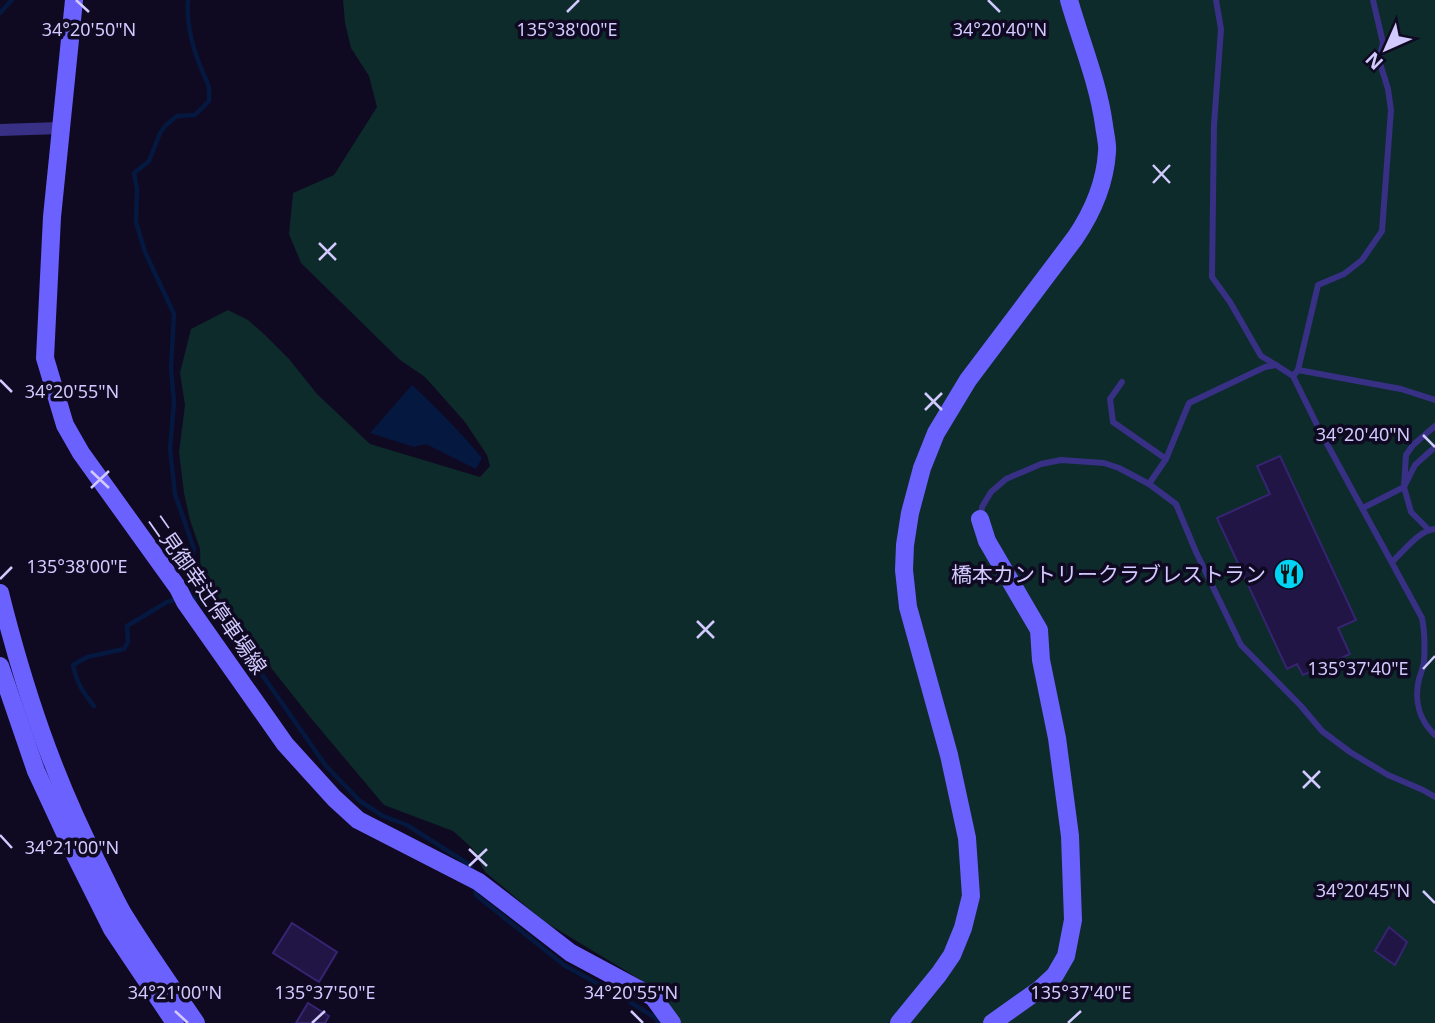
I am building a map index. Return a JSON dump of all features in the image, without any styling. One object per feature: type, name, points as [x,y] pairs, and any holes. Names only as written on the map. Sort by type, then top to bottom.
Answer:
[{"type":"street","name":"二見御幸辻停車場線","points":[[74,0],[52,217],[45,358],[65,425],[81,453],[285,744],[334,798],[358,820],[479,882],[571,953],[653,997],[671,1023]]},
{"type":"street","points":[[899,1023],[940,974],[952,955],[963,928],[971,896],[967,838],[949,755],[908,607],[904,570],[910,513],[922,468],[936,433],[968,380],[1076,238],[1086,222],[1103,177],[1108,150],[1102,110],[1094,74],[1069,0]]},
{"type":"street","points":[[0,130],[60,128]]},
{"type":"street","points":[[980,519],[987,541],[1038,630],[1041,660],[1057,738],[1070,836],[1073,920],[1066,956],[1055,975],[992,1023]]},
{"type":"street","points":[[0,593],[38,728],[64,794],[121,910],[196,1023]]},
{"type":"street","points":[[0,666],[36,771],[76,857],[112,929],[175,1023]]},
{"type":"lane","points":[[1216,0],[1221,29],[1214,125],[1212,276],[1261,355],[1276,365],[1296,373],[1401,389],[1435,400]]},
{"type":"lane","points":[[1373,0],[1382,43],[1379,60],[1391,110],[1382,231],[1362,260],[1344,274],[1318,285],[1296,373],[1320,431],[1422,618],[1426,637],[1417,702],[1421,716],[1435,735]]},
{"type":"lane","points":[[1149,484],[1166,459],[1189,403],[1265,367],[1276,365]]},
{"type":"lane","points":[[1122,382],[1110,399],[1113,422],[1166,459]]},
{"type":"lane","points":[[1392,562],[1431,529],[1411,512],[1404,487],[1406,455],[1413,445],[1435,426]]},
{"type":"lane","points":[[1363,508],[1404,487],[1415,465],[1435,447]]},
{"type":"lane","points":[[980,519],[982,507],[991,492],[1006,479],[1041,464],[1061,460],[1104,463],[1149,484],[1176,504],[1241,645],[1322,731],[1388,775],[1435,797]]},
{"type":"green space","points":[[343,0],[1435,0],[1435,1023],[679,1023],[663,999],[641,980],[545,922],[485,872],[472,848],[453,831],[384,805],[238,626],[201,590],[200,549],[184,493],[179,452],[185,405],[180,373],[191,329],[228,310],[248,320],[265,335],[289,359],[317,394],[370,444],[480,477],[490,466],[487,455],[465,422],[425,377],[400,360],[301,263],[289,234],[293,193],[334,175],[377,107],[369,76],[351,48]]},
{"type":"water","points":[[412,385],[482,458],[476,469],[426,444],[414,447],[370,433]]},
{"type":"building","points":[[1280,456],[1356,620],[1338,628],[1350,654],[1303,675],[1297,664],[1287,669],[1217,518],[1270,494],[1257,466]]},
{"type":"building","points":[[292,923],[337,952],[319,982],[273,953]]},
{"type":"building","points":[[1389,927],[1407,942],[1395,965],[1375,951]]},
{"type":"building","points":[[308,1003],[329,1016],[325,1023],[296,1023]]},
{"type":"waterway","points":[[0,13],[12,0]]},
{"type":"waterway","points":[[188,0],[190,35],[208,86],[209,101],[195,115],[177,116],[166,125],[149,161],[134,173],[137,189],[136,222],[145,252],[174,314],[171,368],[174,402],[170,449],[175,494],[194,549],[190,571],[196,586],[192,594],[233,633],[326,766],[360,801],[383,816],[407,825],[470,865],[474,873]]},
{"type":"waterway","points":[[94,706],[81,687],[73,665],[87,657],[124,649],[128,642],[127,626],[167,602],[180,598]]},
{"type":"waterway","points":[[475,886],[476,895],[564,965],[627,1000],[657,1019],[658,1023]]},
{"type":"place","name":"橋本カントリークラブレストラン","points":[[1289,574]]}]
